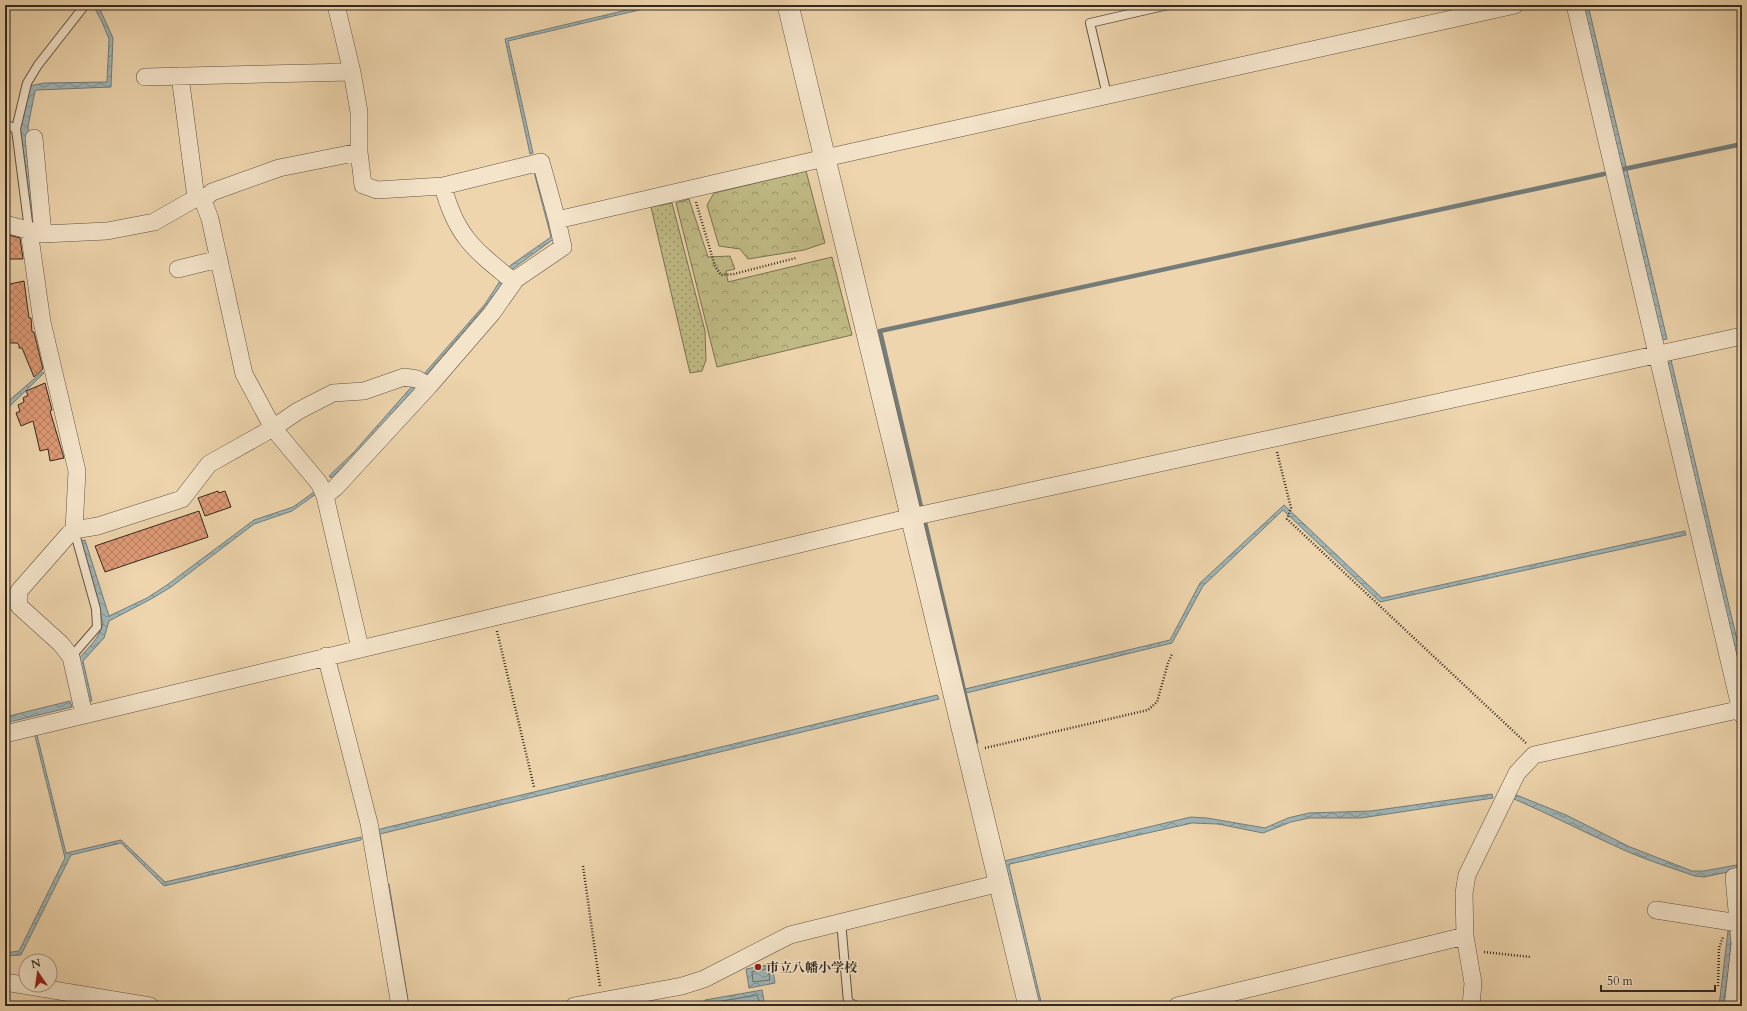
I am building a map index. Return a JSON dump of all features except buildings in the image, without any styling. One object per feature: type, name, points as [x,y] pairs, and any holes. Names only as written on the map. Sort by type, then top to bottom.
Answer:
[{"type":"street","points":[[324,496],[336,487],[429,386],[492,313],[514,282],[563,247],[558,220],[541,162],[443,186],[377,190],[363,185],[359,152],[359,112],[352,72],[336,5]]},
{"type":"street","points":[[788,5],[1029,1006]]},
{"type":"street","points":[[558,220],[824,158],[1515,5]]},
{"type":"street","points":[[1471,1006],[1473,983],[1465,936],[1464,893],[1467,875],[1517,773],[1534,755],[1742,711],[1575,5]]},
{"type":"street","points":[[145,77],[352,72]]},
{"type":"street","points":[[180,76],[200,199],[210,219],[244,374],[273,428],[319,483],[324,496],[360,648]]},
{"type":"street","points":[[34,138],[36,232],[42,322],[77,471],[74,530]]},
{"type":"street","points":[[5,224],[36,232],[107,232],[154,222],[212,192],[279,168],[359,152]]},
{"type":"street","points":[[443,186],[454,222],[474,250],[514,282]]},
{"type":"street","points":[[178,269],[219,259]]},
{"type":"street","points":[[5,734],[912,516],[1742,336]]},
{"type":"street","points":[[84,715],[72,657],[62,644],[19,606],[19,591],[69,534],[74,530],[98,526],[182,499],[210,464],[273,428],[298,411],[333,393],[364,391],[404,378],[417,379],[429,386]]},
{"type":"street","points":[[326,656],[370,823],[400,1006]]},
{"type":"street","points":[[1733,1006],[1740,944],[1733,923],[1734,877],[1742,876]]},
{"type":"street","points":[[574,1006],[682,986],[704,979],[790,935],[841,921],[1000,883]]},
{"type":"street","points":[[1656,910],[1733,923]]},
{"type":"street","points":[[1177,1006],[1465,936]]},
{"type":"street","points":[[5,982],[141,1005]]},
{"type":"lane","points":[[36,232],[16,129],[27,83],[38,65],[85,5]]},
{"type":"lane","points":[[1107,95],[1090,23],[1168,5]]},
{"type":"lane","points":[[5,124],[16,129]]},
{"type":"lane","points":[[72,657],[97,627],[96,609],[74,530]]},
{"type":"lane","points":[[841,921],[848,1002],[857,1006]]},
{"type":"path","points":[[692,188],[715,266],[721,275],[734,274],[796,258]]},
{"type":"path","points":[[1274,438],[1291,508],[1287,519],[1538,754]]},
{"type":"path","points":[[494,616],[534,787]]},
{"type":"path","points":[[969,752],[1148,710],[1157,702],[1172,654]]},
{"type":"path","points":[[583,866],[602,1000]]},
{"type":"path","points":[[1718,989],[1717,968],[1719,948],[1733,923]]},
{"type":"path","points":[[1468,954],[1481,952],[1531,957]]},
{"type":"green space","points":[[806,171],[825,243],[804,250],[748,259],[740,249],[719,246],[707,205],[714,193]]},
{"type":"green space","points":[[689,199],[708,257],[730,256],[735,269],[726,271],[728,282],[832,257],[852,335],[717,367],[676,203]]},
{"type":"green space","points":[[672,203],[705,331],[706,360],[702,371],[690,373],[651,207]]},
{"type":"water","points":[[93,5],[98,5],[113,38],[111,87],[35,91],[28,127],[36,218],[31,217],[20,130],[29,86],[44,83],[107,82],[109,39]]},
{"type":"water","points":[[648,5],[660,5],[508,41],[533,153],[530,154],[505,39]]},
{"type":"water","points":[[1582,5],[1588,5],[1667,339],[1661,340]]},
{"type":"water","points":[[538,171],[555,238],[511,270],[509,267],[511,265],[551,237],[534,172]]},
{"type":"water","points":[[500,281],[503,283],[487,304],[425,376],[423,375],[485,304]]},
{"type":"water","points":[[1671,360],[1742,661],[1742,684],[1666,361]]},
{"type":"water","points":[[42,372],[44,373],[12,404],[5,408],[5,404]]},
{"type":"water","points":[[414,384],[417,386],[356,454],[331,478],[329,476],[354,452]]},
{"type":"water","points":[[314,492],[316,494],[292,511],[254,524],[171,587],[109,621],[104,638],[83,661],[92,701],[87,702],[78,659],[90,647],[99,634],[103,623],[80,541],[85,540],[109,616],[147,598],[167,585],[254,520],[293,507]]},
{"type":"water","points":[[1284,505],[1382,598],[1685,531],[1686,535],[1380,602],[1283,510],[1203,586],[1172,643],[962,694],[961,690],[1170,640],[1200,583]]},
{"type":"water","points":[[937,695],[939,699],[380,834],[387,877],[383,878],[376,830]]},
{"type":"water","points":[[70,701],[72,707],[5,723],[5,717]]},
{"type":"water","points":[[36,731],[66,853],[121,840],[165,882],[361,837],[361,840],[164,886],[121,843],[71,855],[22,953],[18,953],[18,955],[5,956],[5,953],[19,951],[65,858],[34,732]]},
{"type":"water","points":[[1492,794],[1493,798],[1361,818],[1309,818],[1291,822],[1263,833],[1218,824],[1192,823],[1010,864],[1009,866],[1042,1006],[1038,1006],[1004,861],[1191,817],[1207,818],[1265,828],[1288,818],[1309,813],[1371,811]]},
{"type":"water","points":[[1514,794],[1566,815],[1630,847],[1692,871],[1704,871],[1742,864],[1742,869],[1704,877],[1695,876],[1626,851],[1512,798]]},
{"type":"water","points":[[384,884],[389,884],[409,1006],[404,1006]]},
{"type":"water","points":[[1728,931],[1732,932],[1729,967],[1723,1006],[1719,1006]]},
{"type":"water","points":[[772,964],[775,983],[749,988],[746,969]]},
{"type":"water","points":[[762,990],[765,1006],[706,1006],[705,1000]]},
{"type":"waterway","points":[[1624,169],[1742,144]]},
{"type":"waterway","points":[[922,511],[880,331],[1604,174]]},
{"type":"waterway","points":[[924,518],[976,742]]},
{"type":"place","name":"市立八幡小学校","points":[[758,967]]}]
